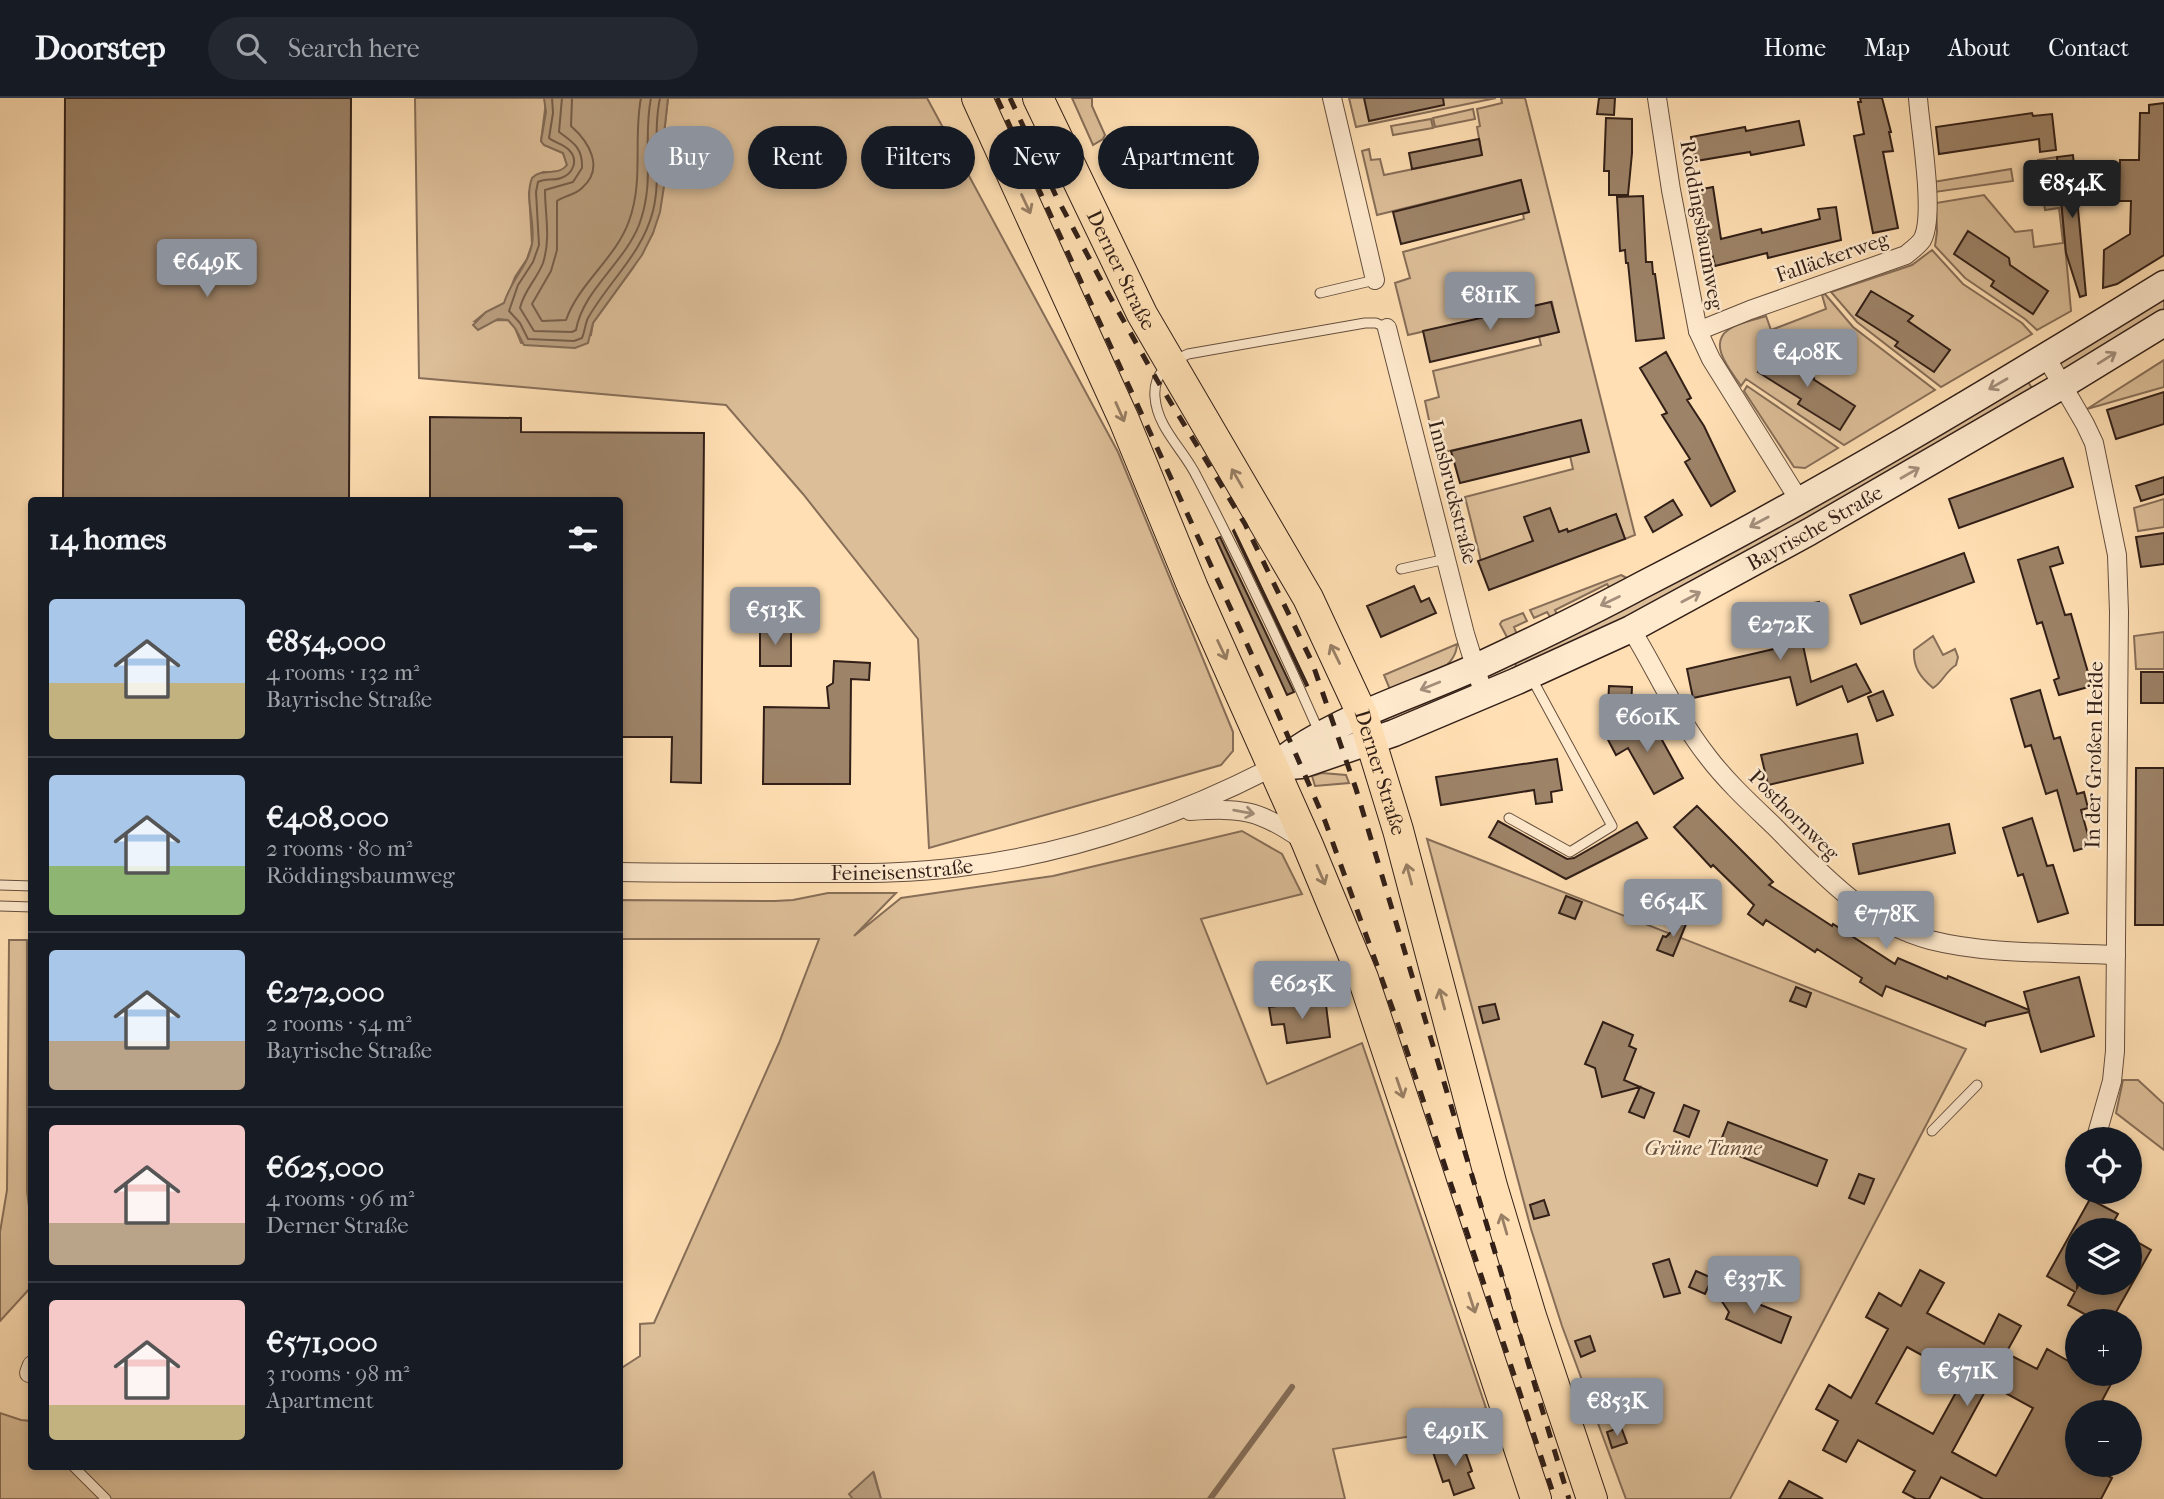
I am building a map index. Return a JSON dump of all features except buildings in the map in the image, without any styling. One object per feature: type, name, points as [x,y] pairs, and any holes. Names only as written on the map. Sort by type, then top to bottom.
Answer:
[{"type":"main road","points":[[977,98],[1124,420],[1363,978],[1536,1499]]},
{"type":"main road","name":"Derner Straße","points":[[1038,98],[1118,266],[1308,598],[1368,728],[1398,830],[1492,1185],[1539,1342],[1592,1499]]},
{"type":"street","points":[[1332,98],[1375,280]]},
{"type":"street","name":"Röddingsbaumweg","points":[[1657,98],[1675,215],[1698,331],[1711,359],[1799,500]]},
{"type":"street","name":"Falläckerweg","points":[[1698,331],[1750,310],[1887,263],[1906,255],[1922,240],[1927,224],[1928,200],[1917,98]]},
{"type":"street","name":"Bayrische Straße","points":[[1368,728],[1475,667],[1643,585],[1799,500],[2164,284]]},
{"type":"street","name":"Bayrische Straße","points":[[1273,767],[1301,765],[1325,745],[1368,728],[1484,695],[1631,629],[1724,580],[2063,385],[2164,323]]},
{"type":"street","name":"Innsbruckstraße","points":[[1387,328],[1475,667]]},
{"type":"street","points":[[2046,356],[2063,385]]},
{"type":"street","name":"In der Großen Heide","points":[[2063,385],[2094,443],[2117,555],[2119,612],[2115,1051],[2112,1081],[2099,1127]]},
{"type":"street","name":"Posthornweg","points":[[1631,629],[1706,755],[1729,782],[1847,898],[1905,932],[1930,940],[1982,949],[2116,956]]},
{"type":"street","points":[[1475,667],[1484,695]]},
{"type":"street","name":"Feineisenstraße","points":[[623,872],[867,873],[959,867],[1025,856],[1111,833],[1176,812],[1273,767]]},
{"type":"street","name":"Feineisenstraße","points":[[1176,812],[1221,809],[1248,811],[1266,817],[1307,843]]},
{"type":"lane","points":[[1320,293],[1375,280]]},
{"type":"lane","points":[[1325,745],[1196,473],[1163,424],[1155,394],[1157,380],[1170,361],[1198,352],[1365,323],[1376,323],[1387,328]]},
{"type":"lane","points":[[1401,569],[1446,559]]},
{"type":"lane","points":[[1509,818],[1570,852],[1612,826],[1530,675]]},
{"type":"lane","points":[[0,885],[28,886]]},
{"type":"lane","points":[[0,906],[28,907]]},
{"type":"lane","points":[[1932,1131],[1977,1084]]},
{"type":"lane","points":[[77,1470],[106,1499]]},
{"type":"green space","points":[[415,98],[544,98],[546,102],[541,141],[563,153],[567,165],[560,171],[543,172],[529,192],[532,244],[527,259],[515,277],[505,303],[475,321],[508,320],[515,328],[521,343],[591,335],[593,323],[633,268],[653,233],[661,189],[734,189],[734,126],[665,126],[668,98],[927,98],[942,126],[861,126],[861,189],[975,187],[1118,452],[1233,732],[1233,751],[1221,765],[929,848],[918,639],[803,494],[726,405],[419,378]]},
{"type":"green space","points":[[1072,98],[1092,98],[1092,106],[1101,126],[1098,126],[1098,142],[1093,145]]},
{"type":"green space","points":[[1349,98],[1496,98],[1356,127]]},
{"type":"green space","points":[[1501,98],[1525,98],[1635,535],[1625,539],[1616,514],[1568,532],[1567,529],[1559,532],[1525,518],[1533,541],[1481,561],[1465,497],[1573,469],[1570,456],[1581,421],[1436,454],[1425,401],[1439,397],[1433,371],[1541,345],[1539,337],[1558,332],[1552,302],[1408,335],[1395,283],[1410,278],[1403,252],[1524,219],[1523,214],[1529,212],[1520,180],[1377,215],[1362,151],[1369,149],[1371,160],[1380,159],[1384,175],[1482,155],[1477,109],[1502,103]]},
{"type":"green space","points":[[1473,109],[1475,119],[1435,127],[1433,118]]},
{"type":"green space","points":[[1431,119],[1433,128],[1393,135],[1391,126]]},
{"type":"green space","points":[[2057,157],[2071,311],[2037,330],[1965,278],[1935,246],[1936,203],[1984,195],[2015,232],[2032,230],[2034,247],[2063,243],[2059,208],[2045,210],[2038,160]]},
{"type":"green space","points":[[2011,169],[2013,181],[1935,192],[1933,182]]},
{"type":"green space","points":[[1932,250],[1963,284],[2022,323],[2032,334],[1941,387],[1857,322],[1831,292],[1912,265]]},
{"type":"green space","points":[[2164,293],[2164,314],[2063,370],[2059,361]]},
{"type":"green space","points":[[1825,294],[1853,327],[1935,390],[1844,445],[1746,379],[1741,386],[1727,366],[1721,351],[1722,336],[1728,330],[1766,316],[1771,330],[1826,309],[1822,295]]},
{"type":"green space","points":[[2164,360],[2164,387],[2087,409]]},
{"type":"green space","points":[[2025,377],[2035,393],[1728,571],[1517,670],[1514,659]]},
{"type":"green space","points":[[1747,386],[1838,448],[1805,468],[1794,467],[1744,391]]},
{"type":"green space","points":[[2164,499],[2164,527],[2138,531],[2134,508]]},
{"type":"green space","points":[[1621,575],[1629,579],[1611,590],[1607,584],[1555,610],[1558,617],[1552,620],[1547,612],[1534,618],[1530,610]]},
{"type":"green space","points":[[1523,613],[1527,621],[1514,627],[1518,637],[1509,641],[1500,624]]},
{"type":"green space","points":[[2164,632],[2164,669],[2136,669],[2134,636]]},
{"type":"green space","points":[[1933,636],[1943,655],[1955,649],[1958,657],[1956,665],[1933,688],[1918,671],[1914,650]]},
{"type":"green space","points":[[1457,644],[1455,654],[1442,669],[1391,692],[1384,675]]},
{"type":"green space","points":[[1322,773],[1346,775],[1349,783],[1315,786],[1312,776]]},
{"type":"green space","points":[[1242,831],[1282,854],[1302,894],[1201,919],[1267,1084],[1362,1043],[1486,1408],[1412,1436],[1333,1449],[1345,1499],[881,1499],[874,1473],[850,1494],[853,1499],[0,1499],[0,1413],[28,1421],[28,1470],[623,1470],[623,1367],[640,1356],[640,1324],[654,1323],[779,1043],[819,939],[623,939],[623,900],[775,901],[828,893],[896,893],[854,936],[901,898],[1053,876]]},
{"type":"green space","name":"Grüne Tanne","points":[[1427,839],[1966,1049],[1730,1499],[1626,1499],[1562,1326],[1531,1229]]},
{"type":"green space","points":[[9,940],[27,940],[28,1290],[0,1321],[0,1232],[7,1190]]},
{"type":"green space","points":[[2123,1080],[2138,1080],[2164,1104],[2164,1150],[2142,1133],[2142,1127],[2134,1127],[2116,1113]]},
{"type":"water","points":[[544,98],[668,98],[665,126],[644,126],[644,189],[664,189],[653,233],[642,255],[593,323],[588,343],[575,348],[524,345],[508,320],[498,319],[478,330],[473,325],[486,312],[504,303],[530,252],[533,236],[529,194],[532,178],[541,173],[559,171],[567,165],[563,153],[541,141],[546,112]]},
{"type":"water","points":[[873,1472],[881,1499],[853,1499],[849,1494]]},
{"type":"waterway","points":[[1210,1499],[1292,1387]]},
{"type":"railway","points":[[997,98],[1262,677],[1325,821],[1397,1021],[1555,1499]]},
{"type":"railway","points":[[1010,98],[1056,196],[1104,286],[1157,380],[1245,524],[1312,662],[1356,789],[1569,1499]]}]
